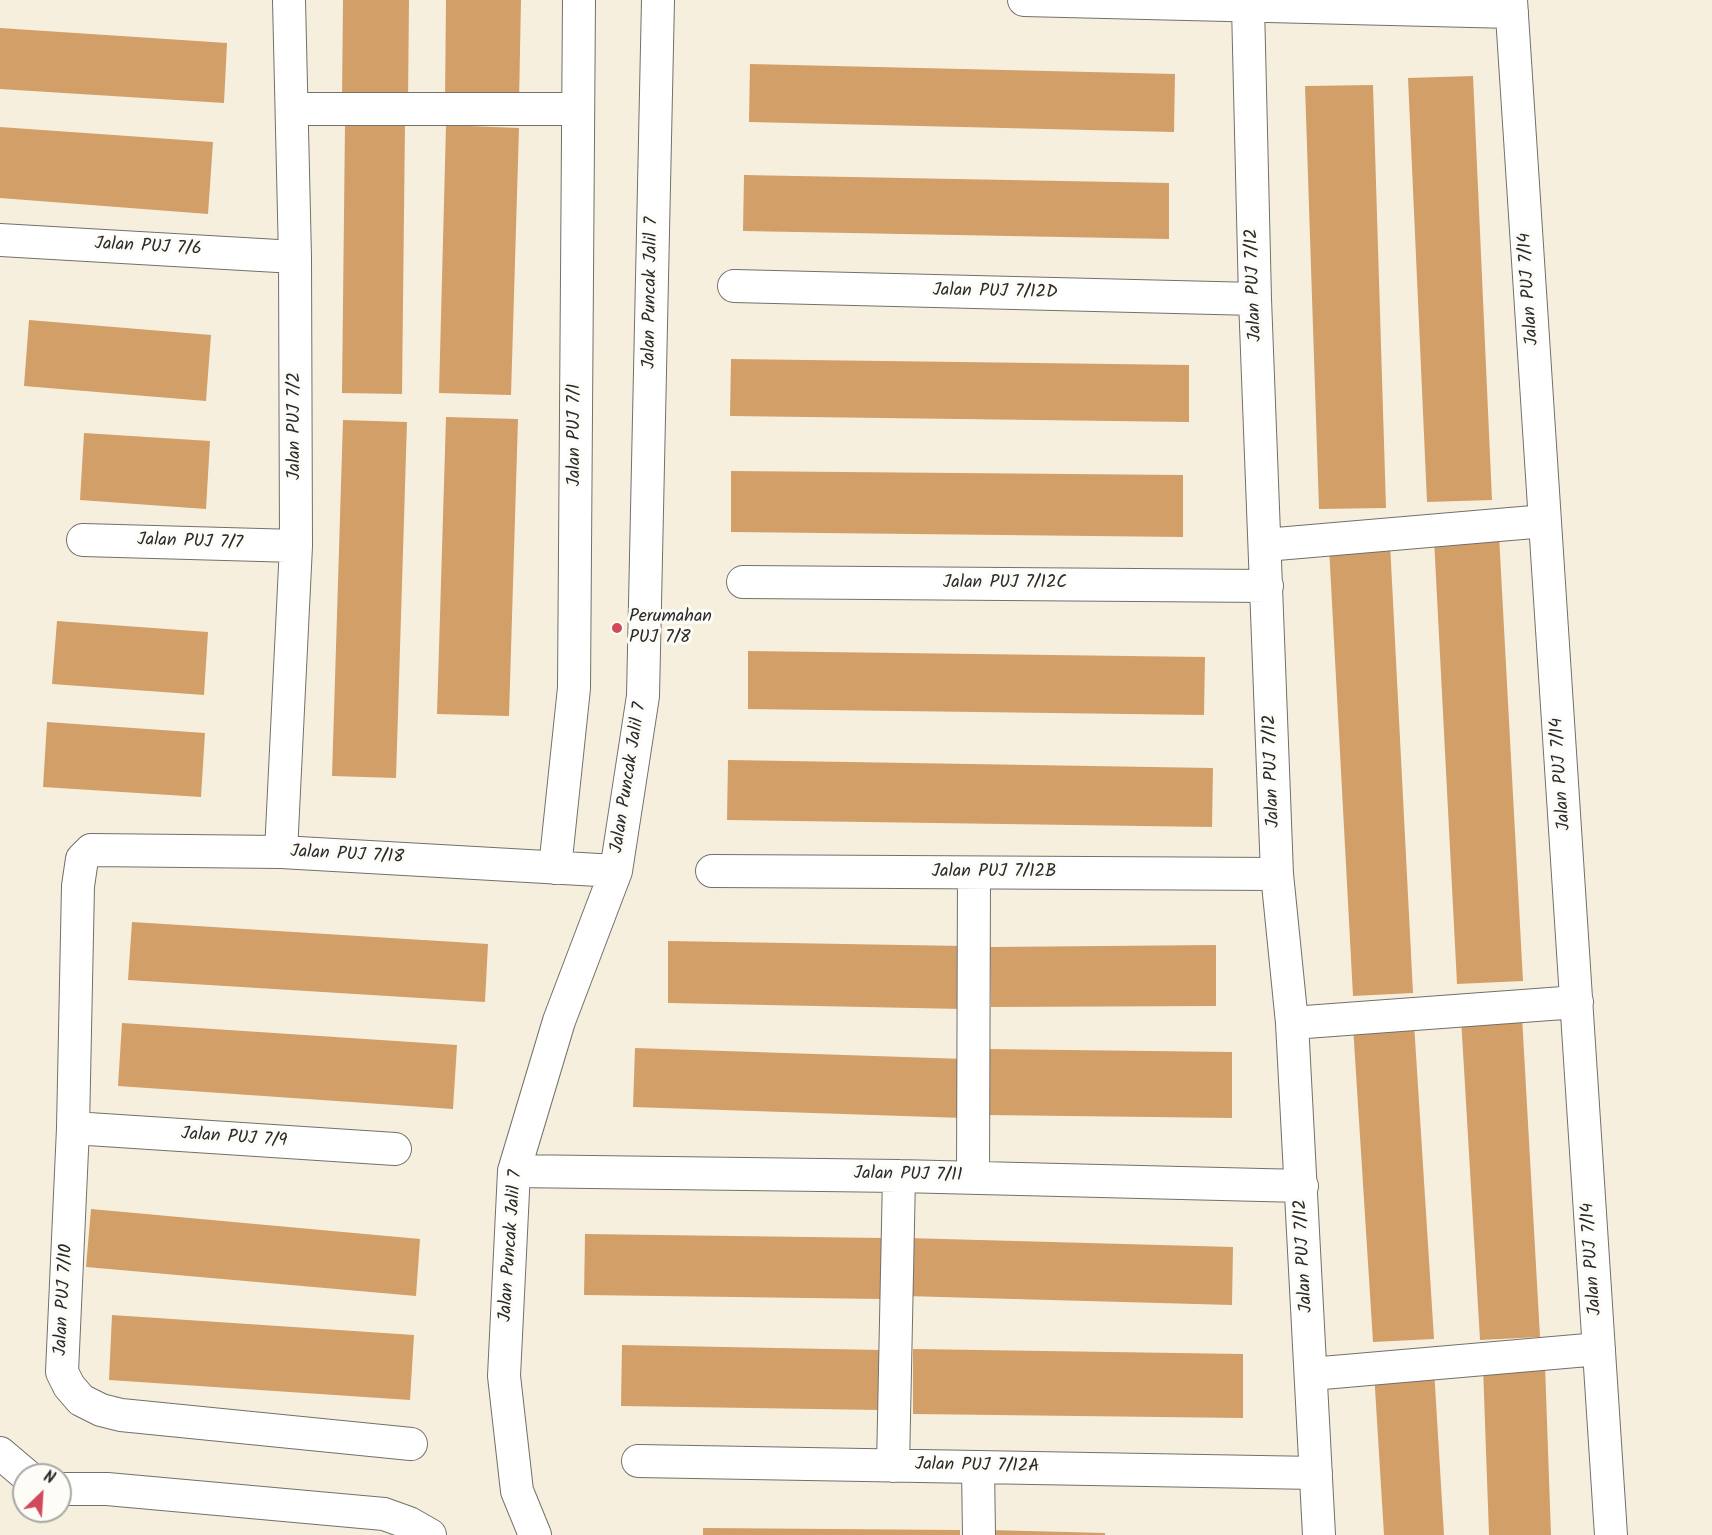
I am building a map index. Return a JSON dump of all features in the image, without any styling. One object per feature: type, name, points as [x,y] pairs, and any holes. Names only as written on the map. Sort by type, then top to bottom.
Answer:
[{"type":"street","name":"Jalan PUJ 7/2","points":[[281,852],[296,546],[295,257],[289,0]]},
{"type":"street","name":"Jalan PUJ 7/1","points":[[555,868],[574,688],[579,0]]},
{"type":"street","name":"Jalan Puncak Jalil 7","points":[[535,1535],[517,1491],[504,1376],[514,1172],[559,1021],[616,871],[643,696],[658,0]]},
{"type":"street","points":[[1024,0],[1248,6],[1512,6]]},
{"type":"street","name":"Jalan PUJ 7/12","points":[[1248,6],[1255,299],[1277,874],[1292,1023],[1319,1535]]},
{"type":"street","name":"Jalan PUJ 7/14","points":[[1512,6],[1611,1535]]},
{"type":"street","points":[[292,109],[578,109]]},
{"type":"street","name":"Jalan PUJ 7/6","points":[[0,240],[295,257]]},
{"type":"street","name":"Jalan PUJ 7/12D","points":[[734,286],[1255,299]]},
{"type":"street","points":[[1265,545],[1545,521]]},
{"type":"street","name":"Jalan PUJ 7/7","points":[[83,540],[296,546]]},
{"type":"street","name":"Jalan PUJ 7/12C","points":[[742,582],[1267,586]]},
{"type":"street","name":"Jalan PUJ 7/18","points":[[82,859],[91,850],[281,852],[616,871]]},
{"type":"street","name":"Jalan PUJ 7/10","points":[[82,859],[78,886],[73,1128],[62,1372],[69,1386],[81,1400],[101,1410],[121,1415],[411,1444]]},
{"type":"street","name":"Jalan PUJ 7/12B","points":[[712,871],[1277,874]]},
{"type":"street","points":[[974,873],[974,1178]]},
{"type":"street","points":[[1292,1023],[1577,1002]]},
{"type":"street","name":"Jalan PUJ 7/9","points":[[73,1128],[395,1149]]},
{"type":"street","name":"Jalan PUJ 7/11","points":[[514,1172],[899,1176],[1302,1186]]},
{"type":"street","points":[[893,1466],[899,1176]]},
{"type":"street","points":[[1311,1374],[1599,1349]]},
{"type":"street","points":[[0,1453],[12,1463]]},
{"type":"street","name":"Jalan PUJ 7/12A","points":[[638,1461],[1316,1473]]},
{"type":"street","points":[[978,1467],[979,1535]]},
{"type":"street","points":[[72,1489],[107,1488],[384,1514],[409,1522],[430,1535]]},
{"type":"building","points":[[343,0],[409,0],[408,101],[342,101]]},
{"type":"building","points":[[446,0],[521,0],[519,103],[445,101]]},
{"type":"building","points":[[0,28],[227,43],[224,103],[0,89]]},
{"type":"building","points":[[750,64],[1175,74],[1174,132],[749,122]]},
{"type":"building","points":[[1473,76],[1492,500],[1427,502],[1408,78]]},
{"type":"building","points":[[1373,85],[1386,508],[1319,509],[1305,86]]},
{"type":"building","points":[[345,123],[405,123],[402,394],[342,393]]},
{"type":"building","points":[[446,125],[519,128],[511,395],[439,393]]},
{"type":"building","points":[[0,127],[213,142],[208,214],[0,198]]},
{"type":"building","points":[[744,175],[1169,183],[1169,239],[743,231]]},
{"type":"building","points":[[29,320],[211,335],[206,401],[24,386]]},
{"type":"building","points":[[731,359],[1189,365],[1189,422],[730,416]]},
{"type":"building","points":[[446,417],[518,419],[509,716],[437,714]]},
{"type":"building","points":[[343,420],[407,422],[396,778],[332,776]]},
{"type":"building","points":[[84,433],[210,441],[206,509],[80,500]]},
{"type":"building","points":[[731,471],[1183,475],[1183,537],[731,532]]},
{"type":"building","points":[[1499,535],[1523,981],[1457,984],[1434,539]]},
{"type":"building","points":[[1390,543],[1413,993],[1353,996],[1329,547]]},
{"type":"building","points":[[57,621],[208,632],[204,695],[52,684]]},
{"type":"building","points":[[748,651],[1205,657],[1204,715],[748,709]]},
{"type":"building","points":[[47,722],[205,733],[201,797],[43,787]]},
{"type":"building","points":[[728,760],[1213,768],[1212,827],[727,820]]},
{"type":"building","points":[[132,922],[488,944],[485,1002],[128,980]]},
{"type":"building","points":[[668,941],[963,946],[963,1009],[668,1003]]},
{"type":"building","points":[[1216,945],[1216,1006],[991,1007],[990,947]]},
{"type":"building","points":[[1522,1016],[1540,1337],[1480,1340],[1461,1018]]},
{"type":"building","points":[[122,1023],[457,1045],[453,1109],[118,1086]]},
{"type":"building","points":[[1414,1023],[1434,1339],[1373,1342],[1353,1026]]},
{"type":"building","points":[[635,1048],[965,1059],[963,1118],[633,1107]]},
{"type":"building","points":[[987,1049],[1232,1052],[1232,1118],[987,1115]]},
{"type":"building","points":[[91,1209],[420,1239],[416,1296],[86,1267]]},
{"type":"building","points":[[585,1234],[883,1238],[883,1299],[584,1295]]},
{"type":"building","points":[[907,1238],[1233,1247],[1232,1305],[905,1296]]},
{"type":"building","points":[[112,1315],[414,1335],[410,1400],[109,1380]]},
{"type":"building","points":[[622,1345],[881,1350],[880,1410],[621,1406]]},
{"type":"building","points":[[913,1349],[1243,1354],[1243,1418],[913,1414]]},
{"type":"building","points":[[1545,1365],[1551,1535],[1489,1535],[1483,1367]]},
{"type":"building","points":[[1434,1369],[1444,1535],[1384,1535],[1374,1372]]},
{"type":"building","points":[[703,1528],[960,1530],[960,1535],[703,1535]]},
{"type":"building","points":[[990,1530],[1105,1533],[1105,1535],[990,1535]]},
{"type":"place","name":"Perumahan PUJ 7/8","points":[[617,628]]}]
